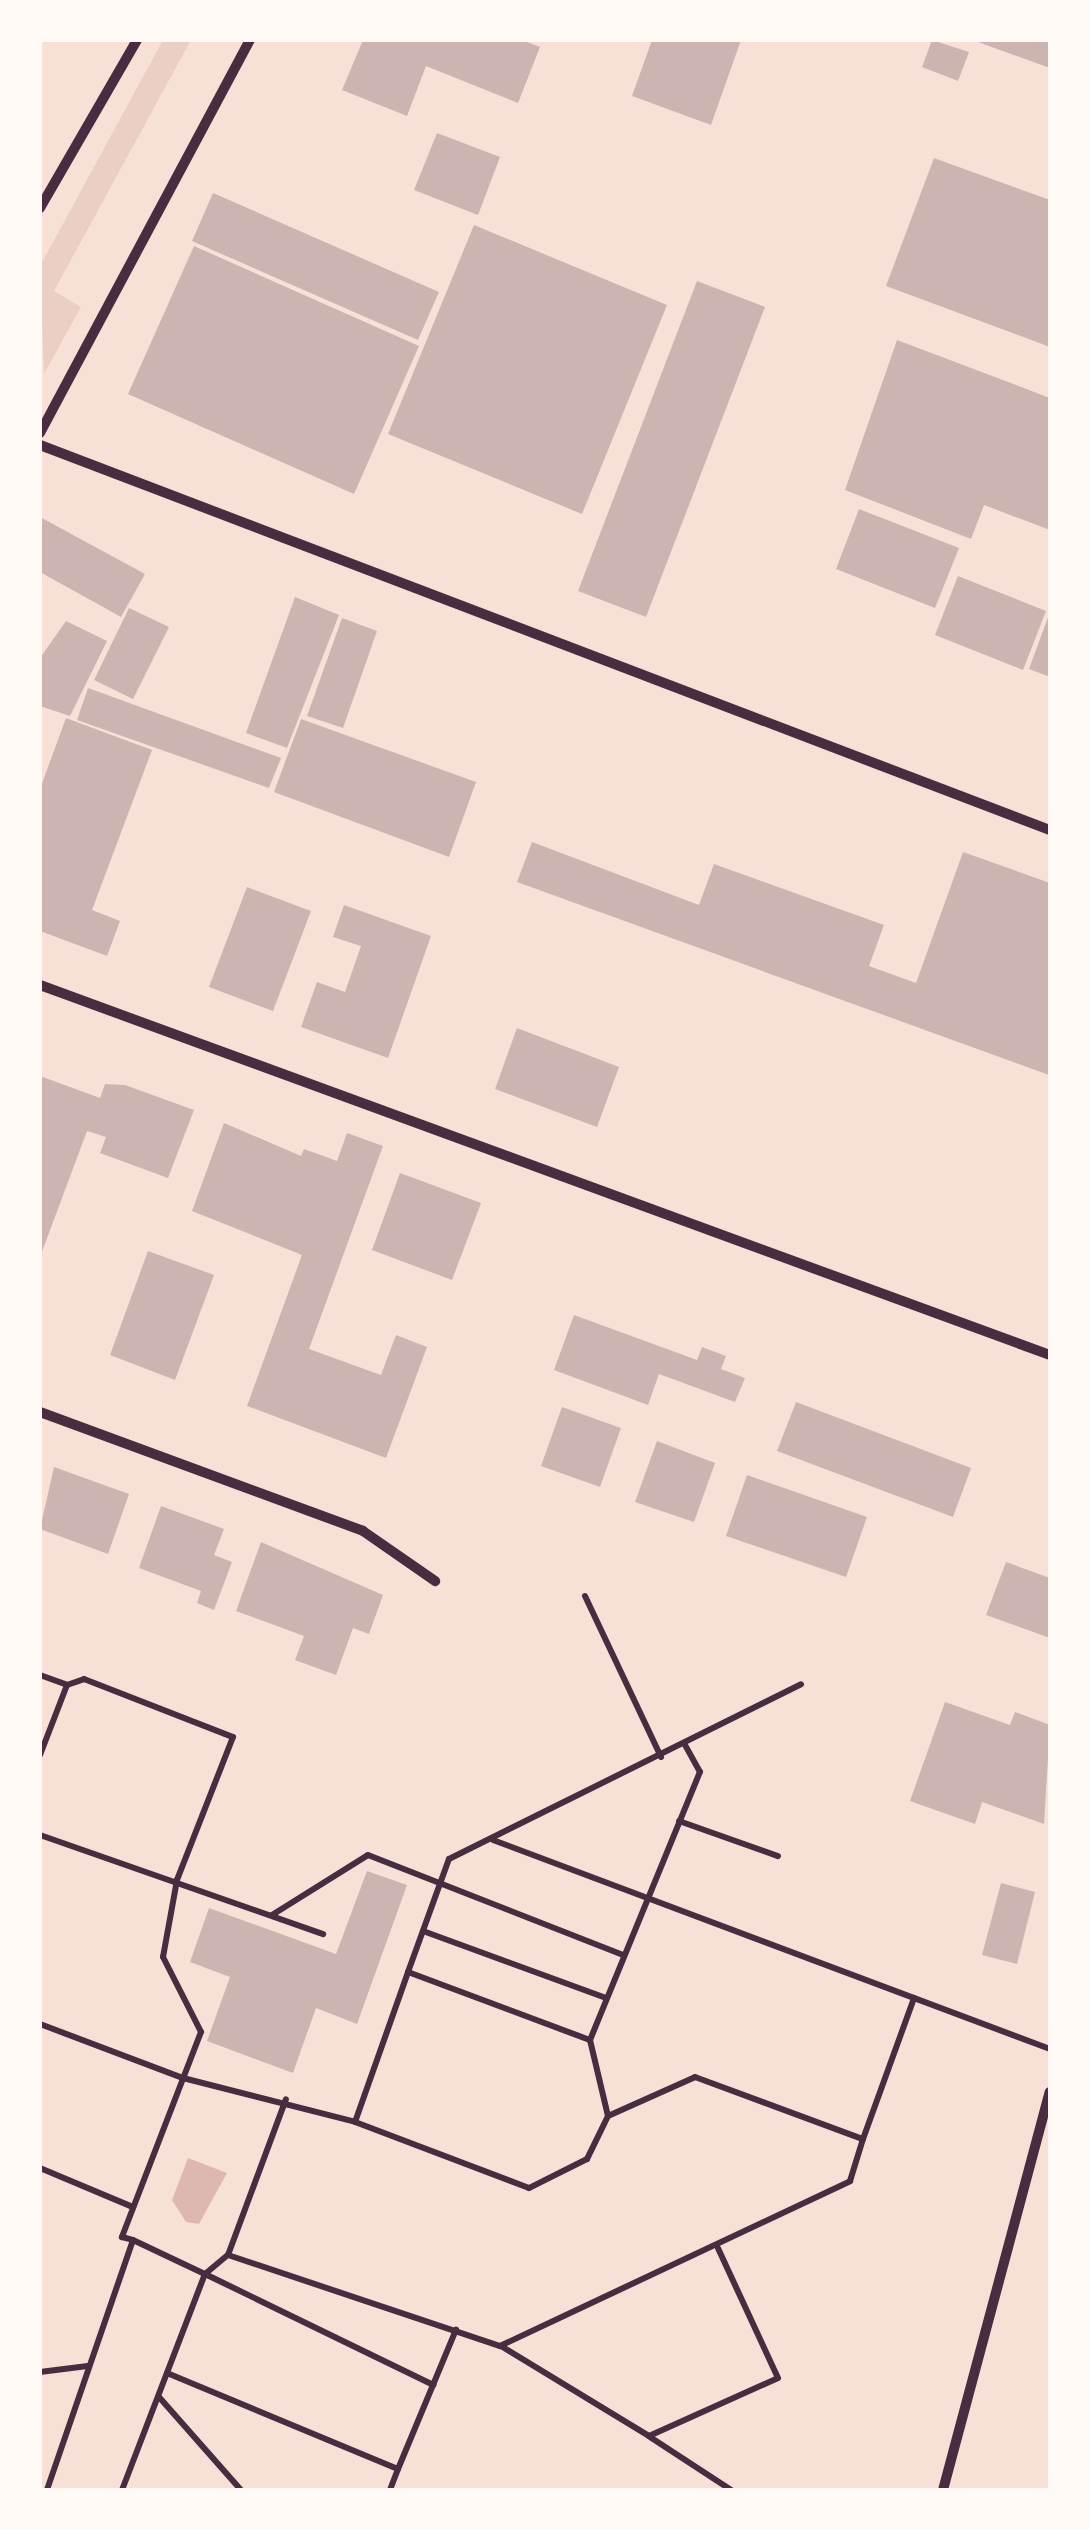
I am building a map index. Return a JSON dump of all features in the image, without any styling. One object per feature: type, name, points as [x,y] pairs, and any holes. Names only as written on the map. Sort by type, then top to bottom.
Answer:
[{"type":"street","points":[[40,208],[138,40]]},
{"type":"street","points":[[40,433],[250,40]]},
{"type":"street","points":[[40,444],[1050,830]]},
{"type":"street","points":[[40,985],[1050,1355]]},
{"type":"street","points":[[40,1412],[363,1532],[436,1581]]},
{"type":"street","points":[[943,2490],[1050,2092]]},
{"type":"path","points":[[585,1596],[661,1757]]},
{"type":"path","points":[[40,1675],[67,1686],[84,1679],[232,1737],[177,1880],[163,1957],[200,2032],[122,2236],[434,2385]]},
{"type":"path","points":[[355,2122],[449,1858],[661,1757],[801,1684]]},
{"type":"path","points":[[40,1756],[67,1686]]},
{"type":"path","points":[[608,2116],[590,2040],[700,1772],[685,1745]]},
{"type":"path","points":[[679,1820],[778,1856]]},
{"type":"path","points":[[40,1836],[177,1880],[324,1934]]},
{"type":"path","points":[[493,1840],[1050,2048]]},
{"type":"path","points":[[272,1915],[368,1855],[623,1954]]},
{"type":"path","points":[[423,1931],[606,1998]]},
{"type":"path","points":[[408,1972],[590,2040]]},
{"type":"path","points":[[228,2254],[500,2346],[718,2248],[850,2181],[914,1998]]},
{"type":"path","points":[[40,2024],[183,2078],[286,2099],[355,2122],[528,2188],[587,2159],[608,2116],[694,2076],[863,2139]]},
{"type":"path","points":[[122,2490],[205,2274],[228,2254],[286,2099]]},
{"type":"path","points":[[40,2168],[134,2207]]},
{"type":"path","points":[[47,2490],[133,2240]]},
{"type":"path","points":[[649,2436],[778,2378],[718,2248]]},
{"type":"path","points":[[390,2490],[456,2330]]},
{"type":"path","points":[[500,2346],[731,2490]]},
{"type":"path","points":[[40,2372],[89,2366]]},
{"type":"path","points":[[167,2373],[398,2468]]},
{"type":"path","points":[[158,2396],[241,2490]]},
{"type":"shaded area","points":[[163,40],[191,40],[54,291],[81,307],[44,374],[40,266]]},
{"type":"shaded area","points":[[188,2158],[227,2173],[199,2224],[186,2222],[172,2200]]},
{"type":"building","points":[[363,40],[522,40],[540,47],[518,103],[426,66],[407,116],[342,90]]},
{"type":"building","points":[[652,40],[741,40],[711,125],[632,96]]},
{"type":"building","points":[[932,40],[969,52],[958,81],[922,67]]},
{"type":"building","points":[[974,40],[1050,40],[1050,68],[986,45]]},
{"type":"building","points":[[437,133],[500,157],[478,215],[414,190]]},
{"type":"building","points":[[934,158],[1050,200],[1050,347],[886,286]]},
{"type":"building","points":[[213,193],[439,292],[418,340],[192,241]]},
{"type":"building","points":[[474,225],[667,305],[582,514],[388,434]]},
{"type":"building","points":[[194,246],[419,346],[354,494],[128,394]]},
{"type":"building","points":[[697,281],[765,307],[646,617],[578,591]]},
{"type":"building","points":[[897,340],[1050,398],[1050,530],[984,505],[971,539],[845,490]]},
{"type":"building","points":[[859,509],[959,548],[935,608],[836,569]]},
{"type":"building","points":[[40,517],[145,574],[121,617],[40,572]]},
{"type":"building","points":[[958,576],[1046,611],[1023,670],[935,635]]},
{"type":"building","points":[[295,597],[339,615],[287,748],[246,733]]},
{"type":"building","points":[[129,608],[169,627],[133,699],[94,680]]},
{"type":"building","points":[[1050,612],[1050,677],[1029,669]]},
{"type":"building","points":[[342,618],[377,631],[343,728],[307,716]]},
{"type":"building","points":[[66,621],[107,641],[70,716],[40,706],[40,658]]},
{"type":"building","points":[[88,688],[281,758],[269,788],[77,720]]},
{"type":"building","points":[[66,718],[152,750],[92,910],[120,921],[107,956],[40,931],[40,789]]},
{"type":"building","points":[[301,719],[476,782],[449,857],[274,792]]},
{"type":"building","points":[[532,842],[699,905],[714,864],[884,925],[869,966],[916,983],[963,852],[1050,883],[1049,1075],[517,882]]},
{"type":"building","points":[[247,887],[311,911],[273,1011],[209,987]]},
{"type":"building","points":[[344,905],[431,936],[388,1058],[301,1027],[317,982],[345,992],[361,946],[333,937]]},
{"type":"building","points":[[517,1028],[619,1067],[597,1127],[495,1089]]},
{"type":"building","points":[[40,1076],[100,1098],[105,1084],[125,1085],[194,1110],[168,1178],[100,1153],[106,1137],[87,1131],[40,1257]]},
{"type":"building","points":[[224,1123],[301,1156],[304,1149],[337,1161],[347,1133],[383,1146],[309,1349],[381,1375],[396,1335],[427,1347],[386,1458],[247,1406],[302,1255],[192,1211]]},
{"type":"building","points":[[400,1173],[481,1203],[452,1280],[372,1250]]},
{"type":"building","points":[[148,1251],[214,1275],[175,1380],[110,1355]]},
{"type":"building","points":[[574,1315],[697,1360],[702,1347],[726,1356],[721,1369],[745,1378],[735,1402],[659,1374],[648,1405],[554,1370]]},
{"type":"building","points":[[796,1402],[971,1468],[953,1517],[777,1451]]},
{"type":"building","points":[[562,1407],[621,1428],[600,1487],[541,1466]]},
{"type":"building","points":[[657,1441],[715,1463],[694,1522],[635,1502]]},
{"type":"building","points":[[54,1467],[129,1494],[108,1554],[40,1529]]},
{"type":"building","points":[[747,1475],[867,1517],[846,1577],[726,1536]]},
{"type":"building","points":[[161,1506],[224,1529],[214,1555],[232,1562],[214,1610],[197,1603],[201,1591],[139,1568]]},
{"type":"building","points":[[261,1542],[383,1595],[369,1634],[353,1628],[336,1675],[295,1660],[304,1636],[236,1611]]},
{"type":"building","points":[[1006,1562],[1050,1578],[1050,1638],[986,1615]]},
{"type":"building","points":[[945,1702],[1010,1725],[1015,1712],[1050,1725],[1044,1824],[982,1802],[975,1824],[910,1801]]},
{"type":"building","points":[[367,1871],[407,1885],[357,2024],[316,2008],[293,2073],[207,2041],[230,1977],[190,1962],[209,1908],[336,1954]]},
{"type":"building","points":[[1001,1883],[1035,1892],[1017,1964],[982,1955]]}]
